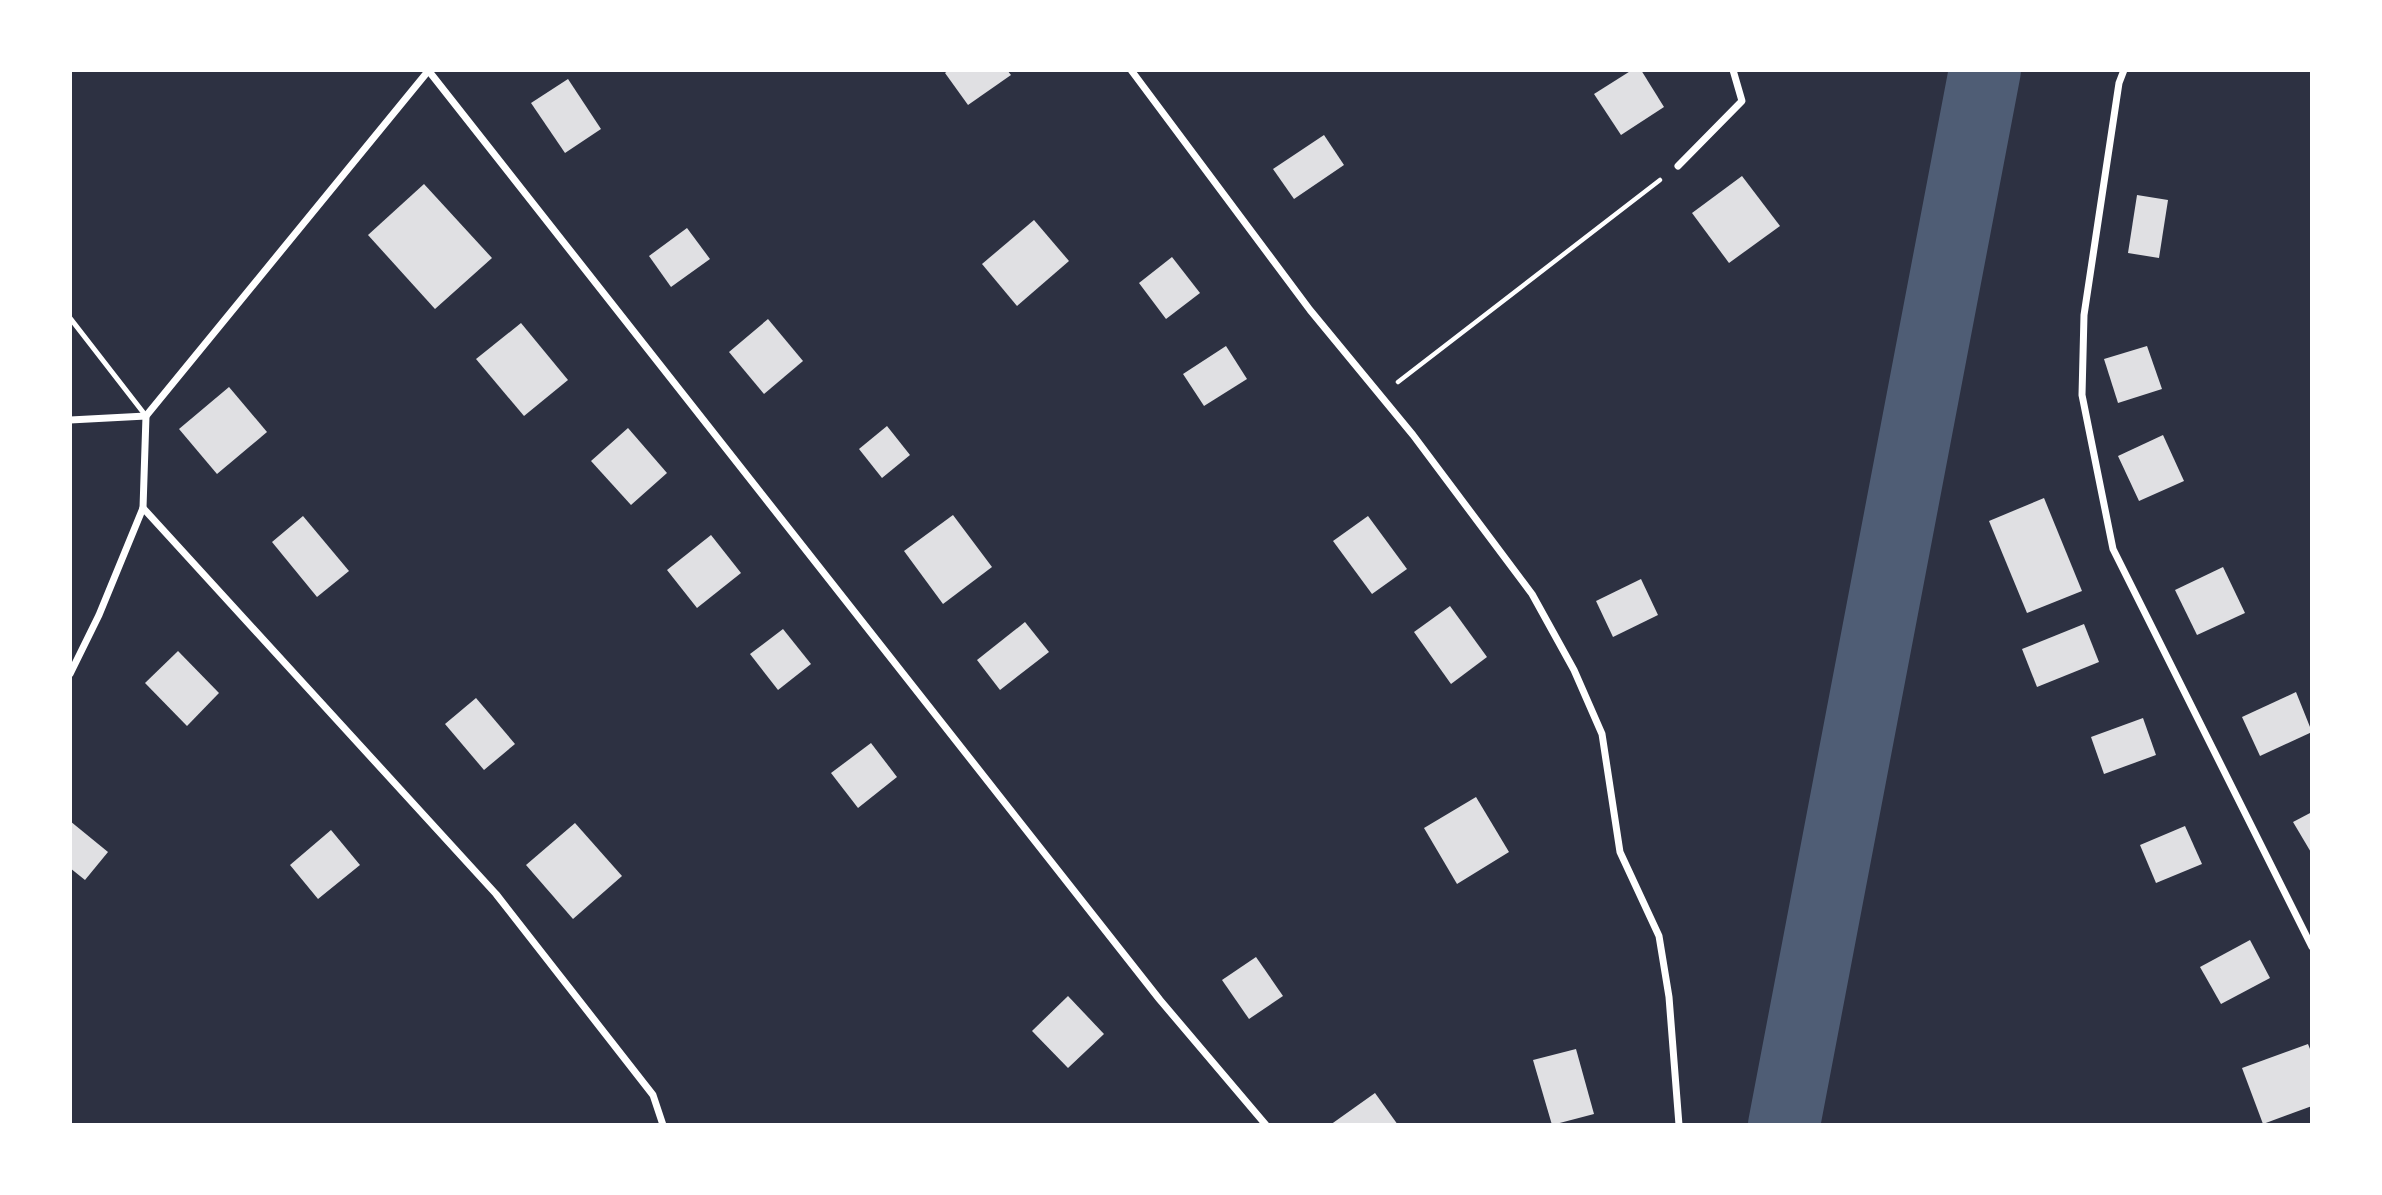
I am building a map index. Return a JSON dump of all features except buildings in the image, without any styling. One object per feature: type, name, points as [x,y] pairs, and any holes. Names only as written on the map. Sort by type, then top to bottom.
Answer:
[{"type":"street","points":[[70,674],[99,615],[143,508],[146,416],[429,70],[1160,1000],[1266,1125]]},
{"type":"street","points":[[1131,70],[1310,310],[1381,395],[1532,594],[1574,670],[1602,734],[1620,852],[1659,936],[1669,997],[1679,1125]]},
{"type":"street","points":[[1678,166],[1742,101],[1733,70]]},
{"type":"street","points":[[2124,70],[2119,83],[2084,315],[2082,395],[2113,550],[2312,947]]},
{"type":"street","points":[[70,420],[146,416]]},
{"type":"street","points":[[143,508],[496,894],[653,1095],[663,1125]]},
{"type":"lane","points":[[70,318],[146,416]]},
{"type":"path","points":[[1381,395],[1678,166]]},
{"type":"waterway","points":[[1784,1125],[1985,70]]}]
